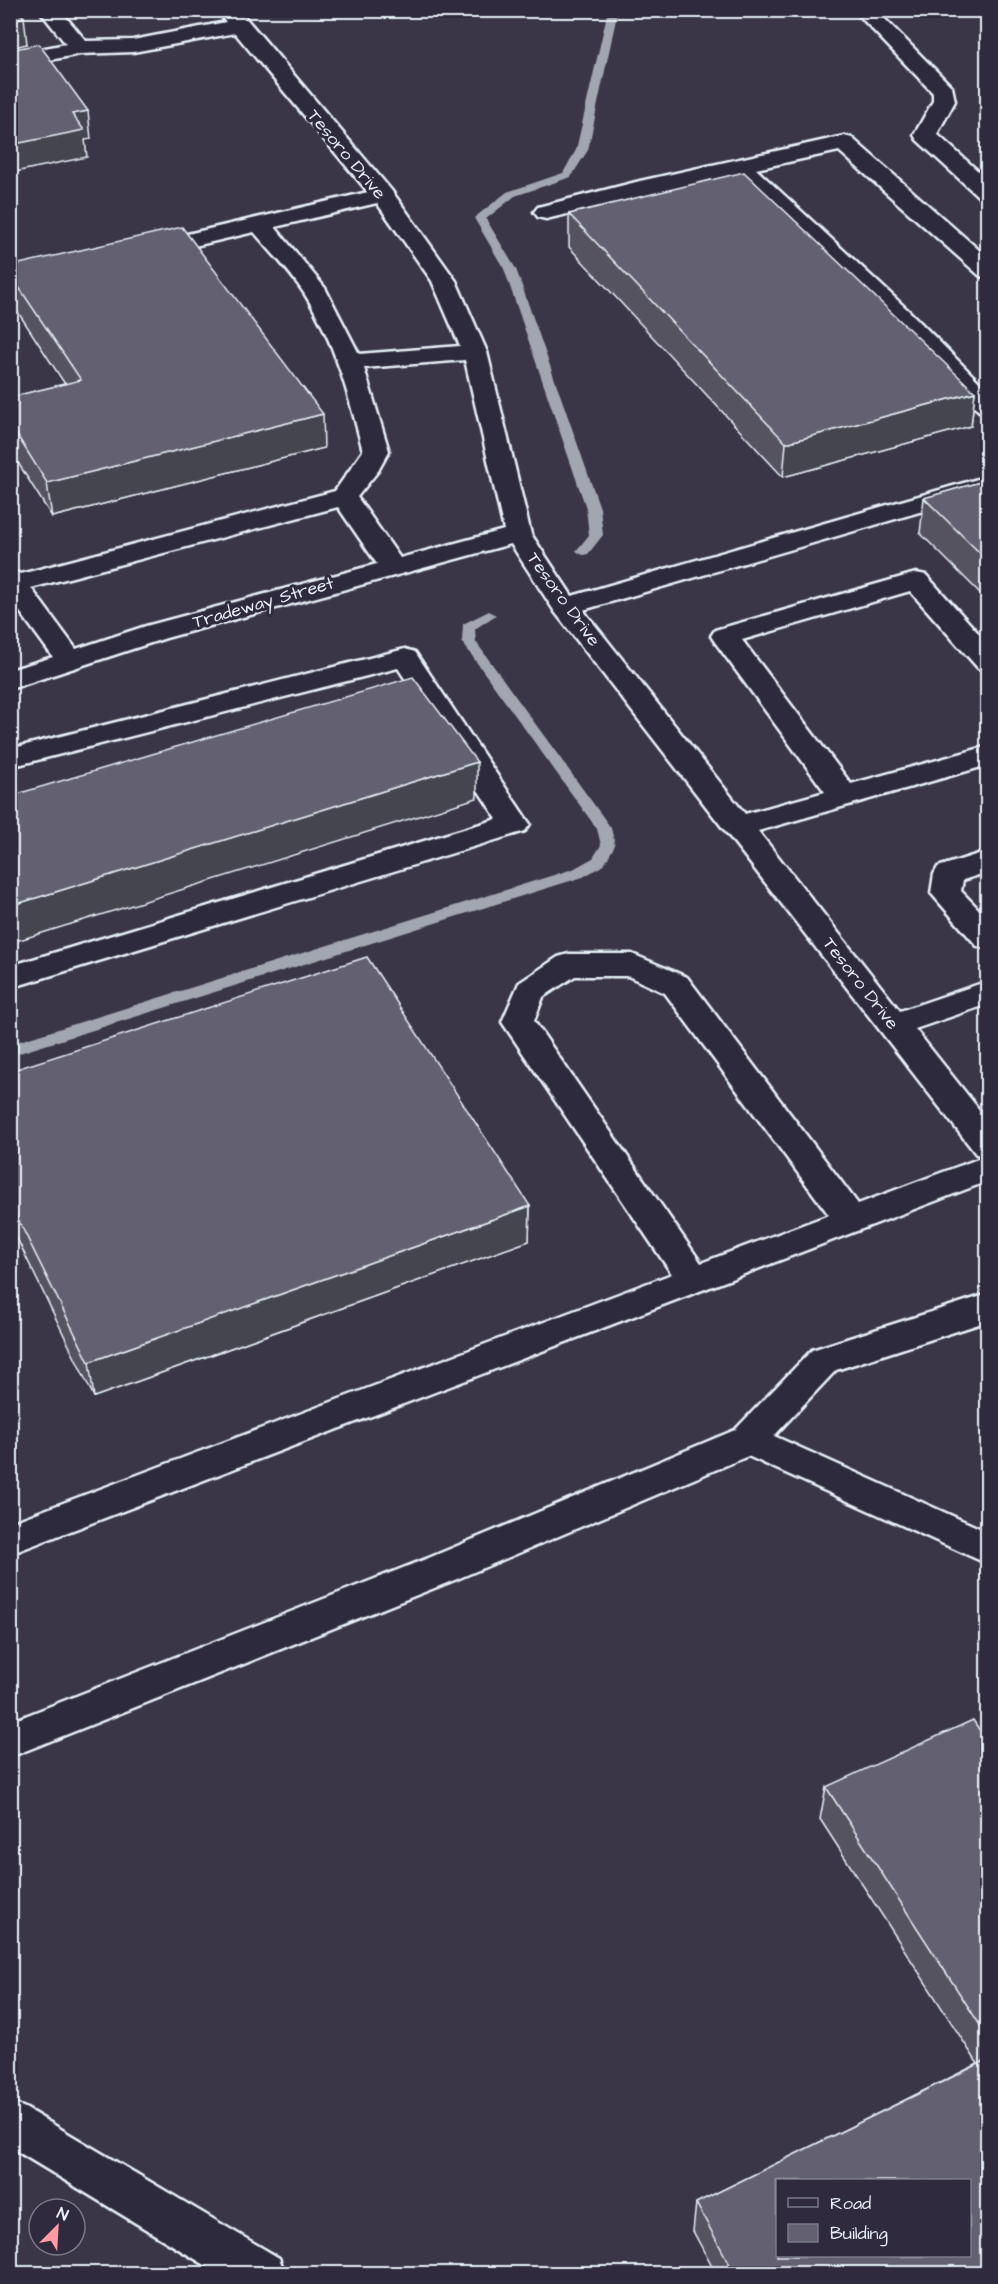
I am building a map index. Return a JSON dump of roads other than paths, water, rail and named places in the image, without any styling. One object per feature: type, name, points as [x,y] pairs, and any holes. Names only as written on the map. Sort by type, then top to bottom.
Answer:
[{"type":"street","points":[[49,10],[80,48]]},
{"type":"street","points":[[864,10],[945,92],[944,101],[925,135],[987,193]]},
{"type":"street","points":[[10,62],[80,48],[133,46],[234,18]]},
{"type":"street","name":"Tesoro Drive","points":[[234,18],[383,195],[444,281],[475,352],[518,534],[565,606],[987,1145]]},
{"type":"street","points":[[546,212],[640,188],[844,143],[987,271]]},
{"type":"street","points":[[740,166],[900,316],[987,406]]},
{"type":"street","points":[[124,255],[383,195]]},
{"type":"street","points":[[69,659],[13,581],[344,497],[365,471],[376,451],[351,362],[335,325],[312,288],[260,224]]},
{"type":"street","points":[[351,362],[475,352]]},
{"type":"street","points":[[565,606],[987,484]]},
{"type":"street","points":[[344,497],[392,566]]},
{"type":"street","name":"Tradeway Street","points":[[10,680],[69,659],[392,566],[518,534]]},
{"type":"street","points":[[844,796],[725,636],[916,581],[987,662]]},
{"type":"street","points":[[10,758],[405,658],[514,824],[10,977]]},
{"type":"street","points":[[738,826],[987,755]]},
{"type":"street","points":[[987,861],[949,874],[946,893],[987,939]]},
{"type":"street","points":[[694,1279],[518,1022],[530,991],[569,965],[632,965],[676,985],[851,1220]]},
{"type":"street","points":[[894,1025],[987,992]]},
{"type":"street","points":[[10,1539],[987,1168]]},
{"type":"street","points":[[10,1740],[444,1568],[748,1440],[824,1360],[987,1307]]},
{"type":"street","points":[[748,1440],[987,1549]]},
{"type":"street","points":[[10,2123],[263,2274]]},
{"type":"waterway","points":[[583,551],[596,535],[593,508],[510,269],[480,218],[511,194],[567,175],[582,150],[613,10]]},
{"type":"waterway","points":[[10,1050],[578,873],[599,861],[608,845],[604,828],[469,642],[468,627],[489,615]]}]
